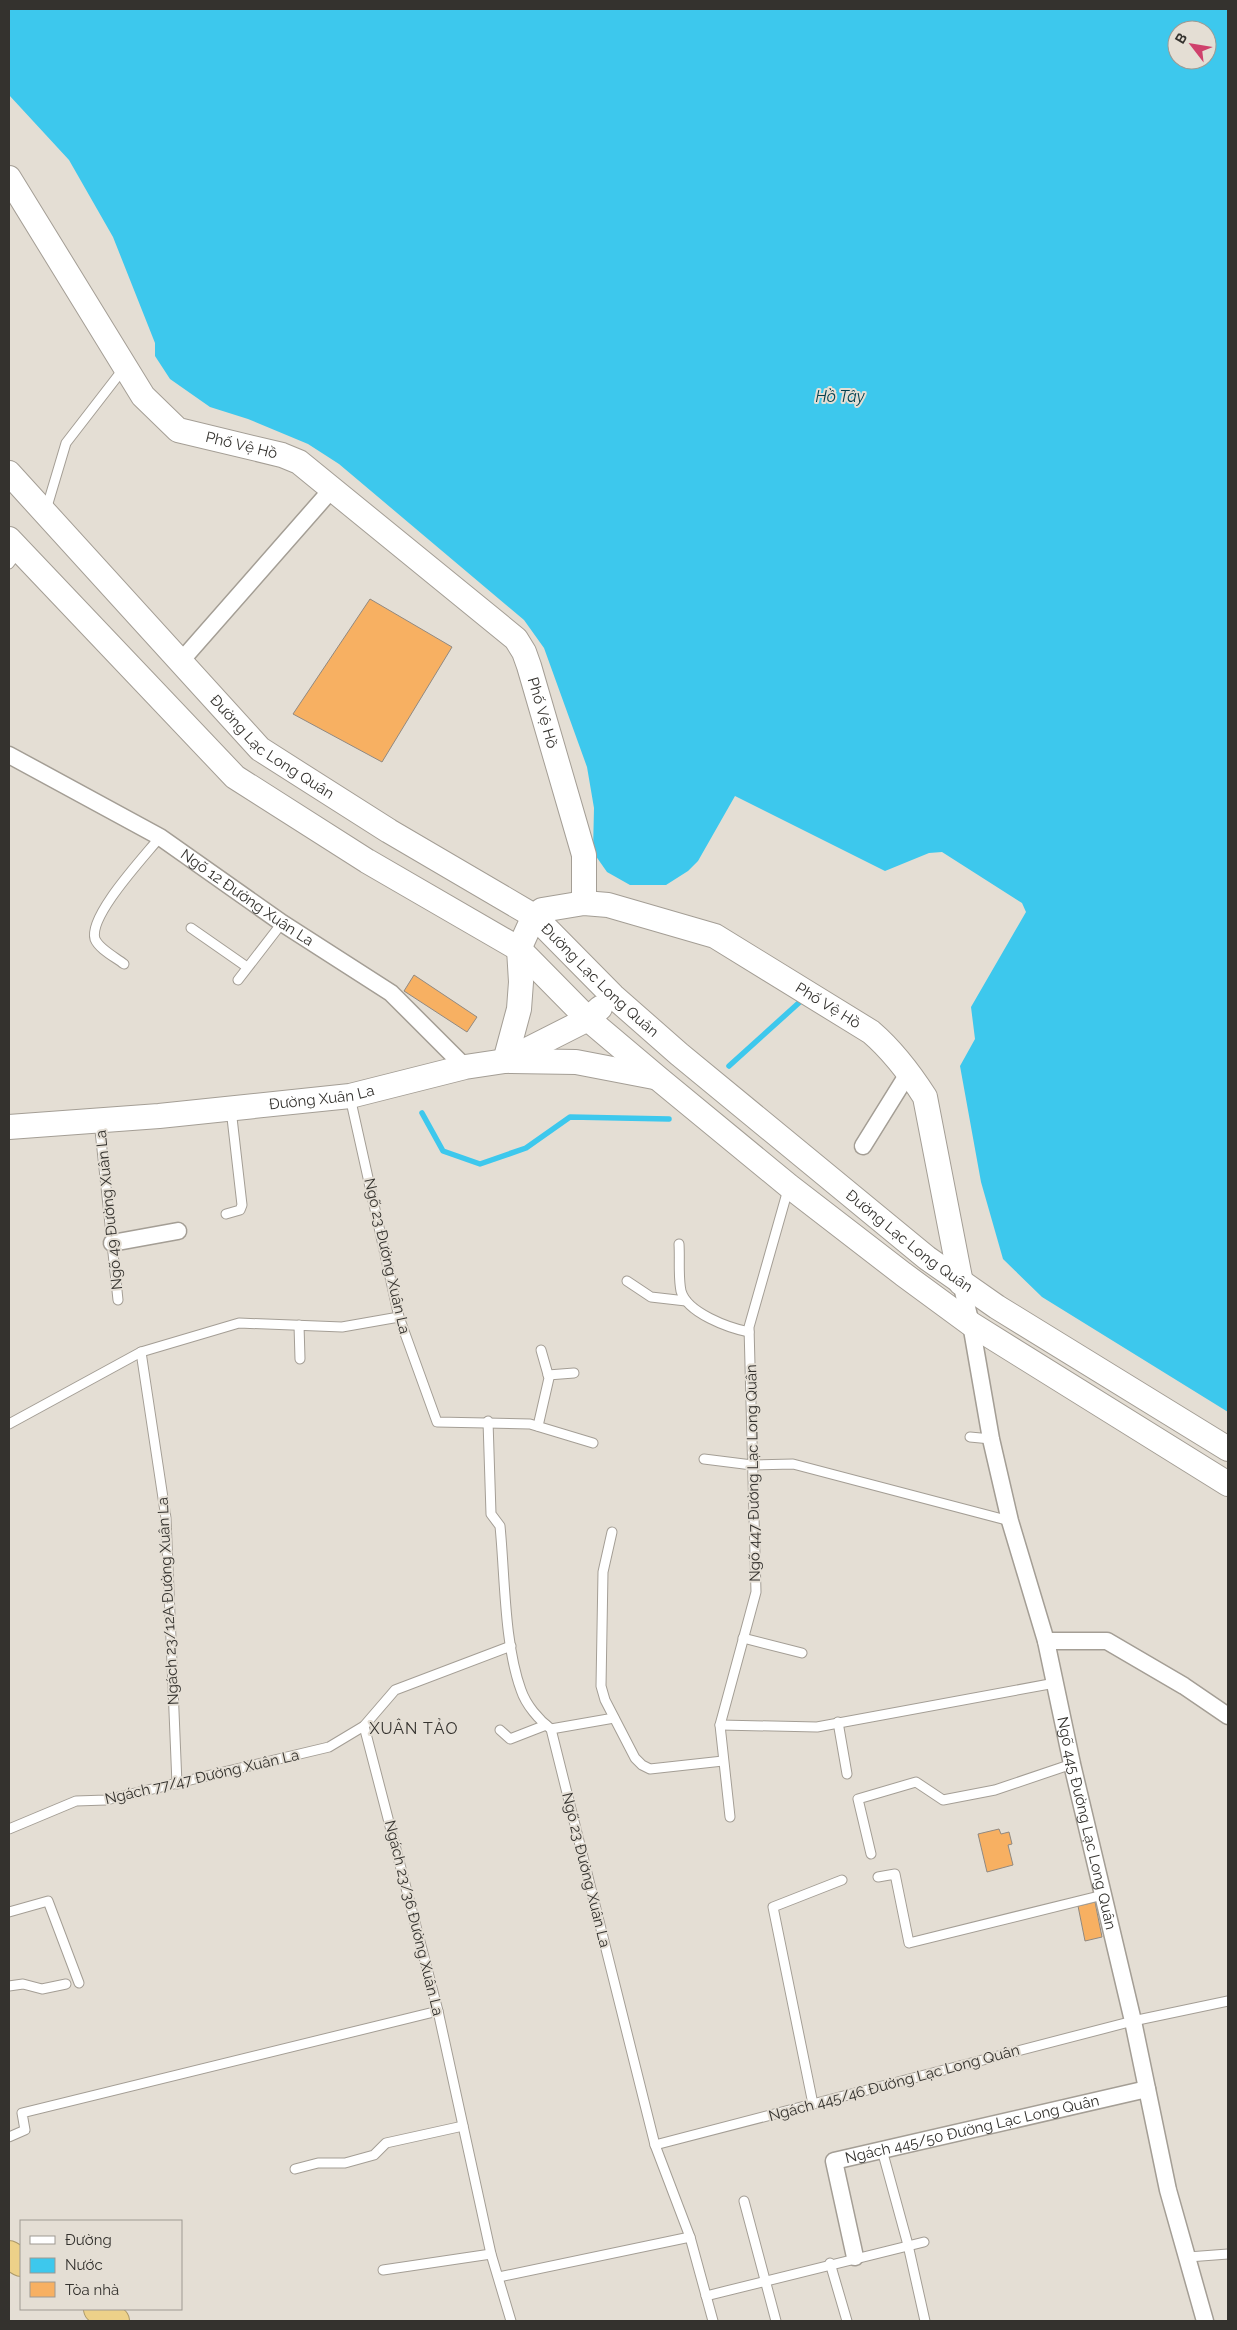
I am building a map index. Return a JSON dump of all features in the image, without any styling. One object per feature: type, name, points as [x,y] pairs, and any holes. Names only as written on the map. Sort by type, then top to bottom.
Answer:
[{"type":"highway","points":[[9,2255],[20,2261]]},
{"type":"highway","points":[[99,2310],[115,2321]]},
{"type":"main road","name":"Phố Vệ Hồ","points":[[9,178],[143,396],[178,430],[282,455],[299,462],[516,639],[524,652],[584,855],[584,903],[608,905],[715,936],[871,1032],[889,1047],[909,1072],[925,1097],[961,1283]]},
{"type":"main road","name":"Đường Lạc Long Quân","points":[[9,473],[260,749],[389,831],[534,916],[613,996],[679,1054],[961,1283],[1228,1449]]},
{"type":"main road","name":"Đường Lạc Long Quân","points":[[12,552],[235,777],[367,861],[519,949],[588,1019],[658,1078],[789,1186],[971,1324],[1228,1484]]},
{"type":"main road","points":[[584,903],[542,910],[534,916],[519,949],[521,982],[518,1009],[505,1061],[576,1062],[658,1078]]},
{"type":"main road","name":"Đường Xuân La","points":[[9,1127],[350,1096],[465,1067],[505,1061],[588,1019],[613,996]]},
{"type":"street","points":[[180,661],[332,489]]},
{"type":"street","name":"Ngõ 12 Đường Xuân La","points":[[9,755],[160,837],[282,923],[391,993],[465,1067]]},
{"type":"street","points":[[863,1146],[909,1072]]},
{"type":"street","points":[[112,1243],[178,1231]]},
{"type":"street","name":"Ngõ 445 Đường Lạc Long Quân","points":[[961,1283],[971,1324],[991,1439],[1010,1521],[1046,1641],[1072,1764],[1133,2021],[1168,2190],[1205,2321]]},
{"type":"street","points":[[1046,1641],[1107,1640],[1184,1686],[1228,1716]]},
{"type":"street","name":"Ngách 445/50 Đường Lạc Long Quân","points":[[855,2257],[834,2161],[1147,2089]]},
{"type":"lane","points":[[45,513],[66,443],[125,367]]},
{"type":"lane","points":[[124,964],[95,940],[94,926],[108,902],[160,837]]},
{"type":"lane","points":[[238,980],[282,923]]},
{"type":"lane","points":[[191,928],[247,967]]},
{"type":"lane","name":"Ngõ 23 Đường Xuân La","points":[[350,1096],[399,1317],[437,1422],[488,1422],[538,1426],[593,1443]]},
{"type":"lane","points":[[226,1214],[240,1210],[242,1205],[231,1108]]},
{"type":"lane","name":"Ngõ 49 Đường Xuân La","points":[[99,1120],[118,1300]]},
{"type":"lane","name":"Ngõ 447 Đường Lạc Long Quân","points":[[730,1817],[720,1725],[756,1592],[749,1332],[789,1186]]},
{"type":"lane","points":[[679,1244],[682,1291],[686,1301]]},
{"type":"lane","points":[[627,1281],[650,1297],[686,1301],[729,1328],[749,1332]]},
{"type":"lane","points":[[9,1424],[141,1352],[239,1323],[342,1327],[399,1317]]},
{"type":"lane","points":[[299,1325],[300,1360]]},
{"type":"lane","points":[[538,1426],[548,1375],[540,1350]]},
{"type":"lane","name":"Ngách 23/12A Đường Xuân La","points":[[141,1352],[166,1518],[177,1784]]},
{"type":"lane","points":[[548,1375],[574,1374]]},
{"type":"lane","name":"Ngõ 23 Đường Xuân La","points":[[488,1422],[492,1514],[500,1526],[511,1646],[521,1691],[540,1720],[549,1727],[655,2144],[690,2238],[713,2321]]},
{"type":"lane","points":[[970,1437],[991,1439]]},
{"type":"lane","points":[[704,1459],[752,1465],[793,1464],[1010,1521]]},
{"type":"lane","points":[[612,1532],[603,1572],[601,1686],[614,1718],[635,1758],[642,1765],[650,1769],[723,1761]]},
{"type":"lane","points":[[743,1638],[802,1653]]},
{"type":"lane","points":[[364,1726],[395,1690],[511,1646]]},
{"type":"lane","points":[[720,1725],[817,1727],[1055,1683]]},
{"type":"lane","points":[[500,1730],[510,1739],[549,1727],[614,1718]]},
{"type":"lane","points":[[838,1722],[847,1774]]},
{"type":"lane","name":"Ngách 77/47 Đường Xuân La","points":[[9,1830],[76,1801],[106,1800],[329,1747],[364,1726]]},
{"type":"lane","name":"Ngách 23/36 Đường Xuân La","points":[[364,1726],[438,2011],[491,2254],[511,2321]]},
{"type":"lane","points":[[871,1854],[858,1799],[916,1782],[943,1800],[995,1790],[1072,1764]]},
{"type":"lane","points":[[878,1877],[894,1874],[909,1943],[1103,1895]]},
{"type":"lane","points":[[813,2104],[773,1907],[842,1880]]},
{"type":"lane","points":[[9,1912],[48,1901],[80,1983]]},
{"type":"lane","points":[[9,1986],[23,1984],[42,1989],[66,1984]]},
{"type":"lane","name":"Ngách 445/46 Đường Lạc Long Quân","points":[[655,2144],[1133,2021],[1228,2001]]},
{"type":"lane","points":[[9,2138],[25,2130],[22,2113],[438,2011]]},
{"type":"lane","points":[[295,2169],[318,2163],[339,2164],[352,2161],[374,2155],[386,2143],[463,2126]]},
{"type":"lane","points":[[882,2150],[908,2245],[925,2321]]},
{"type":"lane","points":[[744,2202],[776,2321]]},
{"type":"lane","points":[[499,2277],[690,2238]]},
{"type":"lane","points":[[706,2296],[830,2263],[924,2242]]},
{"type":"lane","points":[[383,2270],[491,2254]]},
{"type":"lane","points":[[1188,2257],[1228,2254]]},
{"type":"lane","points":[[830,2263],[847,2321]]},
{"type":"water","name":"Hồ Tây","points":[[9,9],[1228,9],[1228,1412],[1042,1297],[1003,1259],[981,1182],[960,1066],[975,1039],[971,1007],[1026,912],[1022,903],[942,852],[929,853],[885,871],[735,796],[698,861],[688,871],[666,885],[630,885],[607,872],[593,852],[594,808],[587,767],[544,648],[524,620],[339,464],[308,444],[248,419],[210,407],[170,379],[155,356],[155,343],[113,237],[69,160],[9,95]]},
{"type":"building","points":[[370,599],[452,647],[382,762],[293,714]]},
{"type":"building","points":[[414,975],[477,1017],[467,1032],[404,991]]},
{"type":"building","points":[[999,1829],[1001,1834],[1009,1832],[1012,1844],[1008,1845],[1013,1865],[987,1872],[978,1834]]},
{"type":"building","points":[[1095,1902],[1102,1937],[1085,1941],[1078,1906]]},
{"type":"waterway","points":[[729,1066],[802,1000]]},
{"type":"waterway","points":[[422,1113],[443,1151],[480,1164],[526,1148],[570,1117],[669,1119]]},
{"type":"district","name":"XUÂN TẢO","points":[[414,1728]]}]
